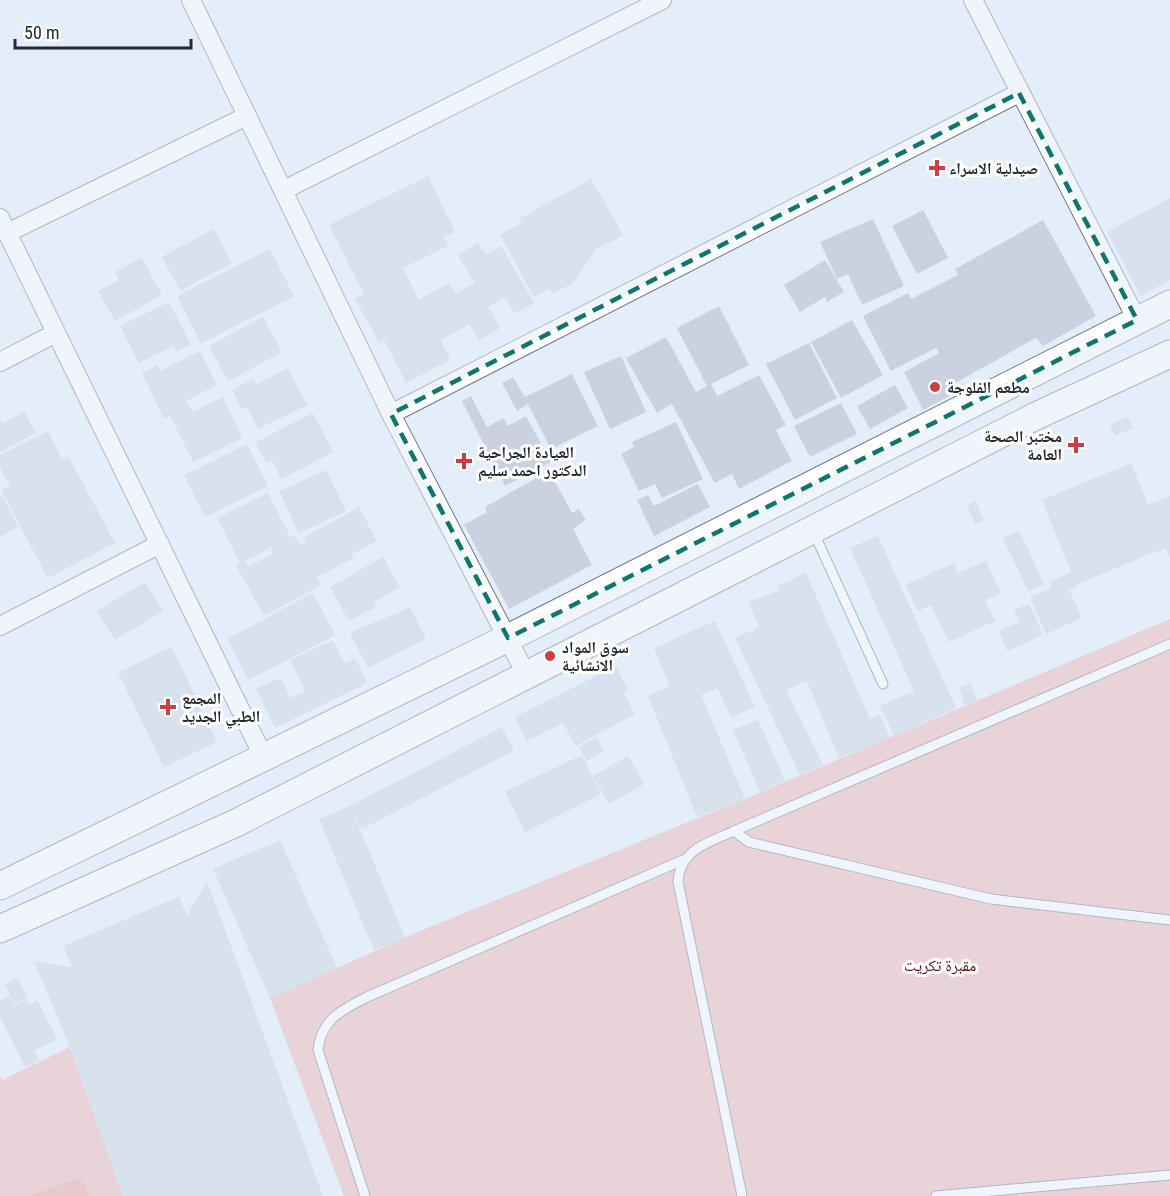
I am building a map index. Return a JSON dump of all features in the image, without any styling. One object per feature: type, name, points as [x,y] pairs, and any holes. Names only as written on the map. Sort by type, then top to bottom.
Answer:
[{"type":"main road","points":[[0,886],[508,638],[1170,304]]},
{"type":"main road","points":[[0,929],[236,823],[1036,416],[1169,358]]},
{"type":"street","points":[[191,0],[392,414],[527,676]]},
{"type":"street","points":[[284,190],[662,0]]},
{"type":"street","points":[[973,0],[1137,320]]},
{"type":"street","points":[[392,414],[1019,93]]},
{"type":"street","points":[[248,116],[4,226],[264,758]]},
{"type":"street","points":[[0,362],[56,333]]},
{"type":"street","points":[[0,626],[160,544]]},
{"type":"lane","points":[[813,531],[883,684]]},
{"type":"lane","points":[[365,1196],[318,1050],[319,1039],[329,1020],[367,997],[682,860],[693,850],[734,831],[1170,644]]},
{"type":"lane","points":[[734,831],[749,842],[991,898],[1170,920]]},
{"type":"lane","points":[[682,860],[678,882],[742,1196]]},
{"type":"lane","points":[[936,1196],[1170,1175]]},
{"type":"highlighted area","points":[[1019,93],[1137,320],[508,638],[391,414]]},
{"type":"green space","name":"مقبرة تكريت","points":[[1170,619],[1170,1196],[344,1196],[270,998],[413,934],[745,799]]},
{"type":"green space","points":[[70,1047],[123,1196],[90,1196],[85,1184],[78,1178],[29,1196],[0,1196],[0,1076],[2,1080]]},
{"type":"shaded area","points":[[78,1178],[85,1184],[90,1196],[29,1196]]},
{"type":"building","points":[[428,176],[455,232],[444,237],[448,246],[403,268],[419,300],[449,283],[456,294],[475,283],[458,255],[478,242],[486,255],[501,246],[534,303],[515,314],[505,297],[488,307],[500,328],[479,340],[469,324],[441,340],[450,360],[406,383],[384,340],[379,342],[355,299],[364,294],[329,225]]},
{"type":"building","points":[[591,179],[623,235],[596,249],[573,283],[553,294],[550,288],[534,297],[500,235],[521,223],[519,219]]},
{"type":"building","points":[[1170,198],[1170,280],[1141,296],[1107,232]]},
{"type":"building","points":[[923,210],[948,258],[917,274],[892,226]]},
{"type":"building","points":[[873,219],[904,286],[862,305],[848,274],[837,279],[820,242]]},
{"type":"building","points":[[1043,220],[1096,316],[1043,346],[1036,338],[955,383],[959,391],[923,410],[904,372],[939,353],[936,348],[891,371],[863,316],[908,293],[911,299],[958,275],[955,269]]},
{"type":"building","points":[[214,229],[232,263],[180,291],[162,257]]},
{"type":"building","points":[[270,249],[294,296],[201,344],[177,296]]},
{"type":"building","points":[[142,258],[162,295],[115,321],[98,291],[119,280],[115,272]]},
{"type":"building","points":[[825,260],[844,292],[827,302],[825,297],[800,312],[784,285]]},
{"type":"building","points":[[169,302],[191,345],[176,352],[174,346],[139,363],[120,326]]},
{"type":"building","points":[[719,306],[749,365],[711,384],[717,396],[759,375],[786,425],[776,430],[792,461],[739,489],[732,474],[715,483],[672,404],[657,413],[626,358],[666,337],[696,392],[707,386],[677,328]]},
{"type":"building","points":[[263,317],[282,352],[228,381],[209,346]]},
{"type":"building","points":[[852,320],[883,375],[841,398],[811,342]]},
{"type":"building","points":[[809,343],[837,398],[795,420],[766,364]]},
{"type":"building","points":[[200,351],[217,385],[186,401],[193,412],[223,397],[242,438],[193,462],[170,416],[164,419],[142,373],[157,365],[160,371]]},
{"type":"building","points":[[621,356],[646,412],[610,429],[584,372]]},
{"type":"building","points":[[288,368],[307,405],[258,429],[247,407],[242,410],[232,390],[253,379],[256,385]]},
{"type":"building","points":[[572,374],[598,426],[551,449],[528,404],[517,411],[502,383],[513,377],[525,397]]},
{"type":"building","points":[[895,385],[908,408],[870,429],[857,406]]},
{"type":"building","points":[[471,396],[487,427],[503,418],[508,426],[526,416],[551,462],[505,486],[462,401]]},
{"type":"building","points":[[841,403],[857,434],[810,457],[794,426]]},
{"type":"building","points":[[24,411],[36,433],[0,452],[0,419],[2,424]]},
{"type":"building","points":[[313,413],[333,452],[281,479],[272,460],[266,463],[256,442]]},
{"type":"building","points":[[1128,417],[1133,428],[1115,436],[1110,425]]},
{"type":"building","points":[[676,422],[703,479],[662,498],[655,484],[639,491],[621,454],[634,447],[632,442]]},
{"type":"building","points":[[48,431],[62,459],[68,456],[115,543],[48,578],[1,490],[10,486],[0,467],[0,455]]},
{"type":"building","points":[[247,444],[268,486],[205,517],[184,475]]},
{"type":"building","points":[[1131,463],[1148,505],[1170,496],[1170,557],[1165,548],[1077,584],[1078,587],[1069,590],[1082,618],[1046,634],[1030,597],[1051,588],[1049,582],[1071,572],[1042,500]]},
{"type":"building","points":[[326,470],[346,511],[299,533],[279,491]]},
{"type":"building","points":[[549,471],[572,513],[579,509],[586,520],[573,529],[592,565],[509,609],[464,525],[487,512],[485,507]]},
{"type":"building","points":[[698,484],[710,507],[654,536],[637,500],[648,495],[654,506]]},
{"type":"building","points":[[268,493],[291,538],[295,535],[300,545],[306,542],[304,537],[359,507],[377,541],[351,555],[353,558],[317,577],[321,585],[264,616],[236,565],[240,563],[217,518]],"holes":[[[271,547],[274,553],[248,567],[245,561]]]},
{"type":"building","points":[[2,495],[18,527],[0,537],[0,496]]},
{"type":"building","points":[[976,501],[984,520],[975,524],[967,505]]},
{"type":"building","points":[[1019,530],[1044,584],[1028,591],[1003,538]]},
{"type":"building","points":[[878,536],[956,708],[894,736],[880,706],[914,691],[850,548]]},
{"type":"building","points":[[383,557],[400,587],[374,602],[377,606],[349,621],[330,587]]},
{"type":"building","points":[[986,561],[1001,593],[985,600],[995,621],[949,642],[931,605],[918,611],[905,585],[954,563],[958,573]]},
{"type":"building","points":[[806,573],[870,719],[880,715],[890,738],[839,758],[807,681],[786,690],[823,765],[800,775],[735,638],[759,627],[749,602],[778,591],[777,586]]},
{"type":"building","points":[[145,582],[163,611],[115,640],[97,611]]},
{"type":"building","points":[[313,593],[335,635],[248,680],[227,639]]},
{"type":"building","points":[[1029,604],[1043,635],[1007,651],[999,631],[1020,622],[1014,610]]},
{"type":"building","points":[[410,607],[426,639],[368,668],[350,633]]},
{"type":"building","points":[[715,621],[755,707],[731,717],[717,688],[701,695],[745,799],[697,817],[648,696],[670,687],[654,648]]},
{"type":"building","points":[[333,640],[344,663],[355,658],[367,683],[275,728],[256,689],[280,678],[291,698],[305,691],[290,660]]},
{"type":"building","name":"المجمع الطبي الجديد","points":[[172,647],[217,742],[164,767],[118,672]]},
{"type":"building","points":[[616,666],[628,690],[623,692],[635,714],[576,746],[563,723],[527,741],[515,717]]},
{"type":"building","points":[[970,683],[977,700],[965,705],[959,687]]},
{"type":"building","points":[[758,720],[785,781],[760,792],[733,730]]},
{"type":"building","points":[[502,727],[514,751],[362,829],[352,810],[405,938],[374,950],[319,819],[350,806]]},
{"type":"building","points":[[596,737],[604,752],[587,761],[579,747]]},
{"type":"building","points":[[582,755],[601,794],[525,832],[505,792]]},
{"type":"building","points":[[628,756],[644,784],[609,804],[593,776]]},
{"type":"building","points":[[280,840],[337,968],[270,998],[213,869]]},
{"type":"building","points":[[207,881],[323,1196],[123,1196],[70,1047],[34,961],[72,967],[63,946],[179,897],[187,916]]},
{"type":"building","points":[[18,978],[27,998],[14,1004],[5,984]]},
{"type":"building","points":[[10,996],[14,1006],[26,999],[29,1004],[37,1000],[57,1039],[34,1051],[39,1061],[25,1067],[0,1017],[0,1001]]},
{"type":"place","name":"صيدلية الاسراء","points":[[937,168]]},
{"type":"place","name":"مطعم الفلوجة","points":[[935,387]]},
{"type":"place","name":"مختبر الصحة العامة","points":[[1076,445]]},
{"type":"place","name":"العيادة الجراحية الدكتور احمد سليم","points":[[464,461]]},
{"type":"place","name":"سوق المواد الانشائية","points":[[550,656]]},
{"type":"place","name":"المجمع الطبي الجديد","points":[[168,707]]}]
